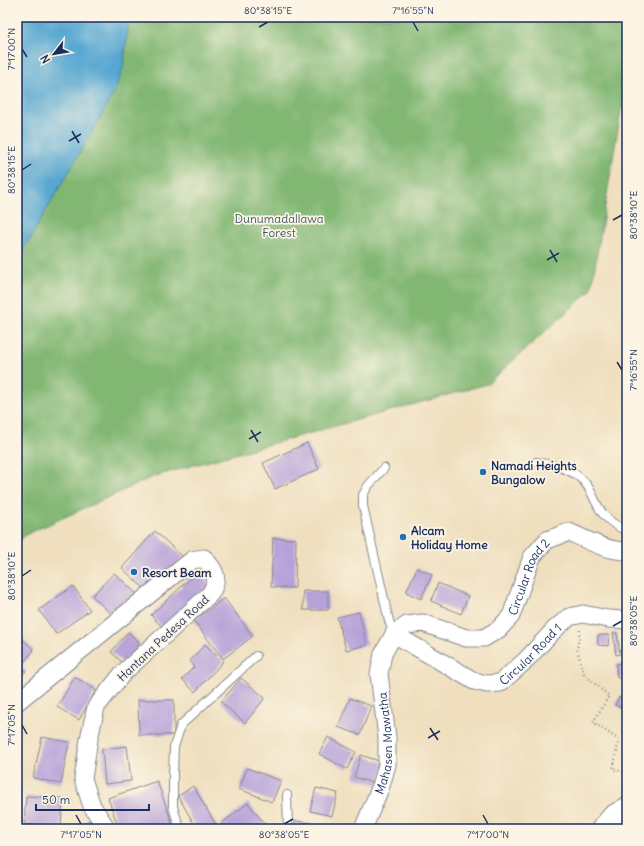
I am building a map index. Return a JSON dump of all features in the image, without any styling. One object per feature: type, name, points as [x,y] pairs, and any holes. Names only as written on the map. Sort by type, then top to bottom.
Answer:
[{"type":"street","name":"Circular Road 2","points":[[394,634],[407,625],[423,623],[466,638],[484,638],[499,629],[511,616],[532,557],[547,540],[569,532],[603,546],[619,551],[627,551]]},
{"type":"street","name":"Hantana Pedesa Road","points":[[17,702],[192,560],[204,558],[214,568],[217,579],[210,594],[123,673],[96,707],[89,739],[83,779],[92,806],[106,829]]},
{"type":"street","name":"Circular Road 1","points":[[394,634],[474,681],[487,684],[500,683],[525,661],[555,629],[569,617],[583,614]]},
{"type":"street","points":[[583,614],[608,619],[627,620]]},
{"type":"street","name":"Mahasen Mawatha","points":[[363,829],[381,786],[387,765],[387,737],[378,674],[383,654],[394,634]]},
{"type":"street","points":[[602,829],[613,816],[627,808]]},
{"type":"lane","points":[[536,462],[568,469],[580,477],[589,488],[603,515],[613,524],[627,531]]},
{"type":"lane","points":[[384,468],[368,486],[363,495],[363,506],[394,634]]},
{"type":"lane","points":[[180,829],[173,807],[173,774],[174,747],[182,725],[256,656]]},
{"type":"lane","points":[[287,795],[288,829]]},
{"type":"path","points":[[583,614],[578,649],[584,674],[609,696],[593,722],[619,740],[613,769],[627,773]]},
{"type":"green space","name":"Dunumadallawa Forest","points":[[129,17],[627,17],[627,99],[621,110],[591,290],[487,384],[155,476],[25,535],[17,544],[17,261],[114,93],[123,68]]},
{"type":"water","points":[[17,17],[129,17],[123,68],[114,93],[17,261]]},
{"type":"building","points":[[307,443],[319,469],[275,489],[263,463]]},
{"type":"building","points":[[155,531],[183,557],[150,594],[122,568]]},
{"type":"building","points":[[273,538],[296,539],[295,588],[271,587]]},
{"type":"building","points":[[417,568],[432,575],[421,599],[406,592]]},
{"type":"building","points":[[197,572],[211,587],[165,630],[151,615]]},
{"type":"building","points":[[114,573],[137,594],[116,618],[92,596]]},
{"type":"building","points":[[438,583],[468,596],[461,614],[431,601]]},
{"type":"building","points":[[73,586],[90,610],[56,634],[39,610]]},
{"type":"building","points":[[303,591],[328,591],[328,610],[303,610]]},
{"type":"building","points":[[224,598],[253,636],[223,659],[194,621]]},
{"type":"building","points":[[359,612],[367,645],[346,650],[337,617]]},
{"type":"building","points":[[128,632],[140,643],[123,663],[111,652]]},
{"type":"building","points":[[613,633],[617,633],[620,654],[616,655]]},
{"type":"building","points":[[18,635],[34,650],[21,666],[26,671],[17,681]]},
{"type":"building","points":[[598,635],[609,635],[608,646],[598,645]]},
{"type":"building","points":[[205,644],[223,662],[195,692],[182,679],[194,667],[189,662]]},
{"type":"building","points":[[626,663],[627,678],[617,678],[616,664]]},
{"type":"building","points":[[75,677],[96,690],[79,720],[57,707]]},
{"type":"building","points":[[241,678],[265,698],[245,723],[221,702]]},
{"type":"building","points":[[619,697],[627,701],[627,716],[624,714],[626,710],[615,705]]},
{"type":"building","points":[[350,698],[371,706],[360,735],[338,727]]},
{"type":"building","points":[[138,700],[174,700],[174,735],[139,735]]},
{"type":"building","points":[[42,737],[69,742],[61,784],[33,778]]},
{"type":"building","points":[[328,737],[356,752],[347,769],[319,754]]},
{"type":"building","points":[[127,746],[131,781],[105,784],[102,749]]},
{"type":"building","points":[[361,755],[385,763],[378,785],[354,777]]},
{"type":"building","points":[[247,768],[281,781],[272,802],[239,789]]},
{"type":"building","points":[[157,781],[174,829],[119,829],[108,798]]},
{"type":"building","points":[[193,786],[218,828],[197,829],[178,796]]},
{"type":"building","points":[[316,788],[338,793],[332,816],[310,811]]},
{"type":"building","points":[[26,796],[63,798],[61,827],[24,824]]},
{"type":"building","points":[[248,803],[269,829],[225,829],[221,824]]},
{"type":"building","points":[[89,820],[94,829],[76,829]]},
{"type":"building","points":[[295,821],[311,823],[310,829],[294,829]]},
{"type":"place","name":"Namadi Heights Bungalow","points":[[483,472]]},
{"type":"place","name":"Alcam Holiday Home","points":[[403,537]]},
{"type":"place","name":"Resort Beam","points":[[134,572]]}]
